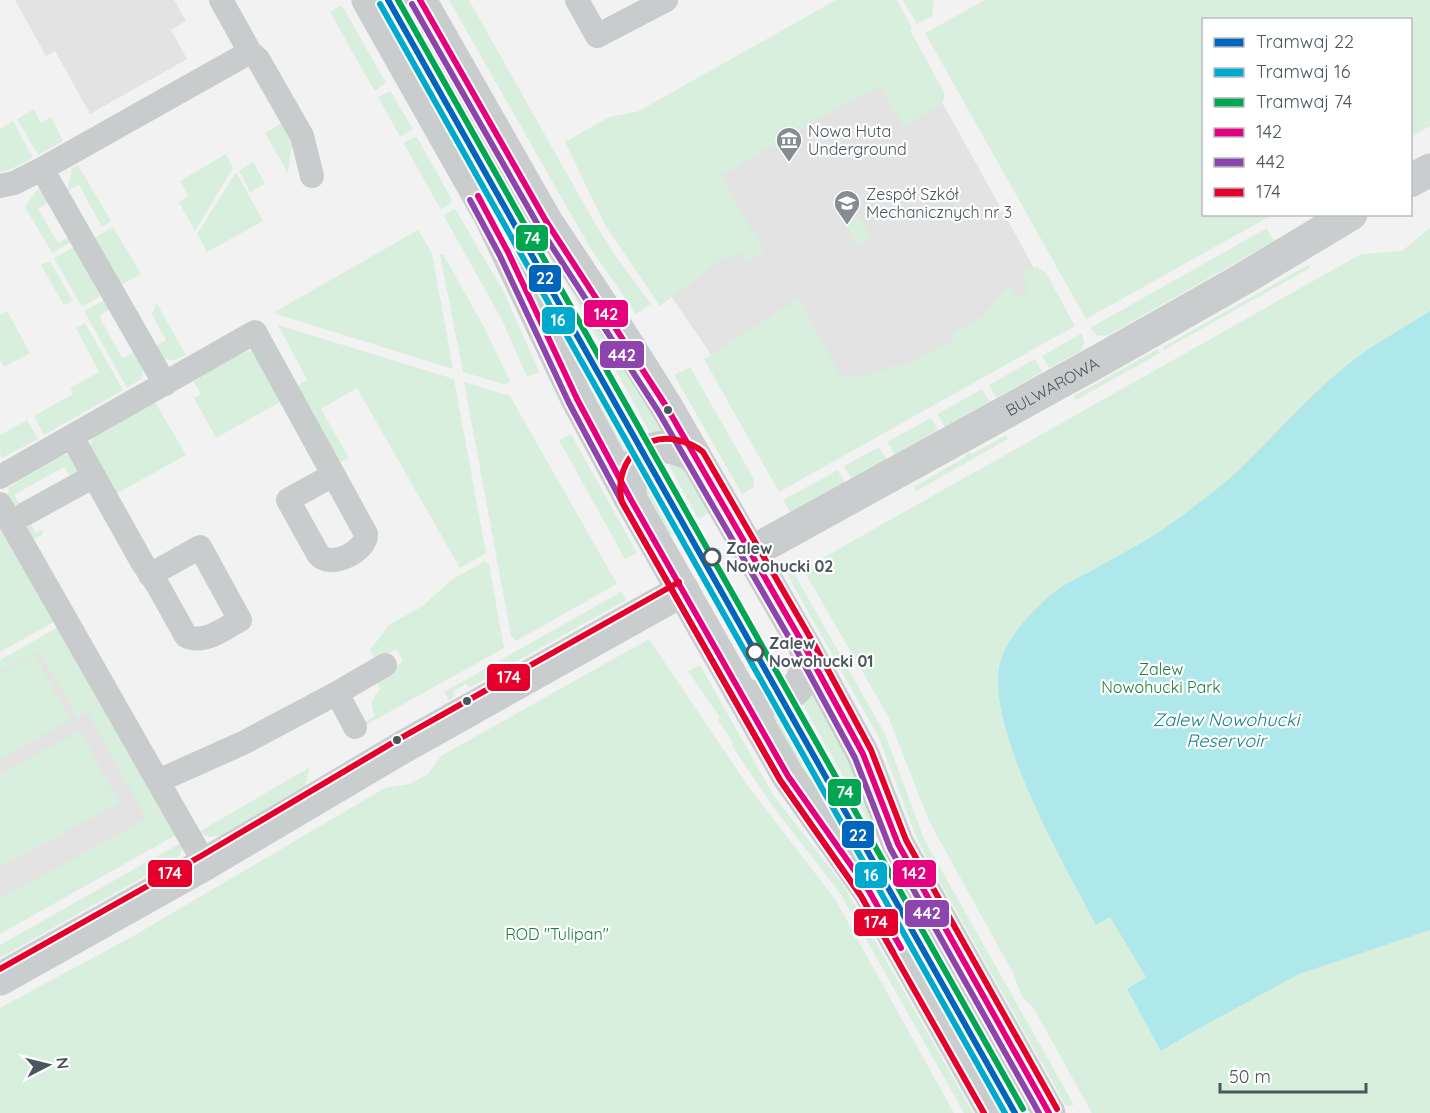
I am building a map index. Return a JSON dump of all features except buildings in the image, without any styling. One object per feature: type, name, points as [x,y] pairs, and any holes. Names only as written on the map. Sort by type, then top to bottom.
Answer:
[{"type":"street","points":[[221,0],[302,136],[312,176]]},
{"type":"street","points":[[368,0],[490,216],[577,399],[630,498],[788,776],[869,891],[994,1113]]},
{"type":"street","points":[[420,0],[546,220],[625,340],[806,649],[863,754],[898,844],[1048,1113]]},
{"type":"street","points":[[577,0],[597,36],[666,0]]},
{"type":"street","points":[[0,186],[14,183],[42,169],[250,52]]},
{"type":"street","points":[[42,169],[165,384]]},
{"type":"street","points":[[1412,180],[1430,170]]},
{"type":"street","name":"BULWAROWA","points":[[750,553],[1092,365],[1348,216]]},
{"type":"street","points":[[0,477],[255,332],[333,475]]},
{"type":"street","points":[[72,437],[150,575]]},
{"type":"street","points":[[630,498],[633,471],[648,451],[669,446],[695,457]]},
{"type":"street","points":[[25,514],[94,476]]},
{"type":"street","points":[[0,504],[205,864]]},
{"type":"street","points":[[0,979],[205,864],[403,747],[682,590]]},
{"type":"street","points":[[740,692],[765,700],[776,699],[791,693],[804,675],[806,649]]},
{"type":"street","points":[[158,781],[243,743],[385,665]]},
{"type":"street","points":[[337,693],[356,727]]},
{"type":"shaded area","points":[[15,0],[174,0],[186,21],[171,30],[187,59],[90,114],[55,51],[46,56]]},
{"type":"shaded area","name":"Zespół Szkół Mechanicznych nr 3","points":[[907,39],[1059,313],[787,467],[665,287],[701,164]]},
{"type":"shaded area","points":[[49,639],[158,830],[0,922],[0,666]]},
{"type":"green space","points":[[382,0],[631,442],[622,454]]},
{"type":"green space","points":[[409,0],[665,432],[650,432]]},
{"type":"green space","points":[[449,0],[469,0],[593,220],[614,254],[651,304],[636,314],[589,246]]},
{"type":"green space","points":[[836,0],[897,0],[912,28],[910,30],[944,92],[941,105],[903,126],[880,87],[869,93],[867,91],[740,166],[720,174],[764,252],[748,262],[742,252],[730,258],[724,257],[660,306],[605,225],[565,142],[609,117],[637,112]]},
{"type":"green space","points":[[903,0],[934,0],[932,16],[917,24]]},
{"type":"green space","points":[[985,0],[1430,0],[1430,126],[1412,136],[1412,18],[1202,18],[1202,216],[1270,216],[1086,319],[925,33]]},
{"type":"green space","points":[[340,6],[343,7],[386,83],[376,90],[330,12]]},
{"type":"green space","points":[[391,92],[413,129],[402,136],[399,135],[378,97]]},
{"type":"green space","points":[[34,109],[41,123],[51,117],[63,141],[38,155],[17,119]]},
{"type":"green space","points":[[287,120],[293,138],[288,173],[265,133]]},
{"type":"green space","points":[[13,121],[33,158],[0,172],[0,129]]},
{"type":"green space","points":[[415,137],[452,200],[442,209],[404,144]]},
{"type":"green space","points":[[226,154],[233,168],[195,231],[179,202],[188,196],[180,181]]},
{"type":"green space","points":[[253,162],[265,184],[250,192],[239,171]]},
{"type":"green space","points":[[78,165],[111,221],[102,227],[79,185],[67,191],[72,168]]},
{"type":"green space","points":[[236,172],[263,221],[207,252],[197,234]]},
{"type":"green space","points":[[40,189],[49,202],[38,209],[58,243],[69,237],[73,241],[52,253],[25,207]]},
{"type":"green space","points":[[453,209],[456,210],[505,294],[539,372],[527,377],[502,320],[444,216]]},
{"type":"green space","points":[[859,217],[871,237],[856,245],[845,225]]},
{"type":"green space","points":[[113,227],[141,274],[119,286],[92,239]]},
{"type":"green space","points":[[1267,228],[1274,241],[1107,336],[1097,335],[1090,328]]},
{"type":"green space","name":"Zalew Nowohucki Park","points":[[1430,228],[1430,1113],[1092,1113],[1033,1007],[1022,997],[1013,973],[929,821],[888,716],[803,569],[1361,254],[1402,251]]},
{"type":"green space","points":[[418,230],[432,253],[453,369],[273,313]]},
{"type":"green space","points":[[76,246],[100,296],[82,307],[54,258]]},
{"type":"green space","points":[[443,254],[483,325],[510,381],[506,385],[463,372],[440,255]]},
{"type":"green space","points":[[50,261],[73,301],[64,305],[41,265]]},
{"type":"green space","points":[[1308,265],[1310,268],[1164,350],[1163,347]]},
{"type":"green space","points":[[1036,267],[1046,273],[1075,326],[779,492],[704,359],[798,299],[841,376],[870,375],[896,364],[902,368],[953,340],[955,332],[983,317],[1003,290],[1009,286],[1017,298],[1028,291],[1024,284],[1027,282],[1021,272]]},
{"type":"green space","points":[[106,299],[110,309],[99,316],[122,358],[134,352],[144,368],[141,379],[127,388],[84,311]]},
{"type":"green space","points":[[156,302],[186,355],[175,360],[161,359],[155,346],[166,340],[151,313],[154,311]]},
{"type":"green space","points":[[7,311],[30,353],[4,367],[0,360],[0,315]]},
{"type":"green space","points":[[85,323],[123,390],[44,435],[34,416],[73,394],[70,388],[99,372],[76,328]]},
{"type":"green space","points":[[278,325],[454,379],[486,553],[460,568],[357,388],[321,409],[349,458],[336,464],[293,388],[307,380]]},
{"type":"green space","points":[[1082,333],[1084,344],[1081,351],[1049,368],[1042,356]]},
{"type":"green space","points":[[1158,349],[1160,353],[1076,400],[1074,396]]},
{"type":"green space","points":[[247,351],[255,352],[285,399],[216,438],[194,398],[201,394],[193,380]]},
{"type":"green space","points":[[1035,359],[1042,372],[996,398],[989,385]]},
{"type":"green space","points":[[690,367],[754,479],[754,487],[742,494],[674,375]]},
{"type":"green space","points":[[464,382],[510,396],[617,584],[516,641],[511,636]]},
{"type":"green space","points":[[982,389],[990,402],[945,427],[937,414]]},
{"type":"green space","points":[[155,402],[186,455],[114,495],[89,447],[93,438]]},
{"type":"green space","points":[[931,418],[938,430],[895,455],[887,442]]},
{"type":"green space","points":[[27,420],[38,439],[2,458],[0,435]]},
{"type":"green space","points":[[571,434],[637,553],[625,559],[559,440]]},
{"type":"green space","points":[[1006,435],[1008,439],[916,491],[914,487],[965,455],[970,452],[972,454]]},
{"type":"green space","points":[[879,447],[887,460],[851,479],[844,466]]},
{"type":"green space","points":[[67,455],[72,458],[82,474],[72,479],[64,467],[14,495],[36,533],[43,529],[42,535],[32,540],[8,497],[9,487],[61,456]]},
{"type":"green space","points":[[667,462],[686,468],[711,512],[698,519]]},
{"type":"green space","points":[[838,470],[845,483],[791,513],[783,500]]},
{"type":"green space","points":[[648,472],[680,529],[668,536],[645,496]]},
{"type":"green space","points":[[0,519],[54,622],[0,652]]},
{"type":"green space","points":[[485,561],[489,564],[504,648],[364,726],[363,723],[375,716],[372,701],[381,689],[374,678],[403,662],[397,649],[376,659],[370,650],[390,624],[423,606],[451,580]]},
{"type":"green space","points":[[790,566],[885,734],[924,839],[1074,1105],[1066,1106],[927,859],[879,738],[787,574],[786,570]]},
{"type":"green space","points":[[621,592],[626,600],[469,688],[466,684],[453,691],[455,696],[449,700],[444,692]]},
{"type":"green space","points":[[58,627],[176,835],[0,934],[0,899],[146,819],[88,712],[78,718],[39,651],[0,672],[0,660]]},
{"type":"green space","name":"ROD \"Tulipan\"","points":[[649,639],[748,786],[835,899],[954,1113],[0,1113],[0,1008],[135,935],[385,788],[409,784],[428,774],[441,756]]},
{"type":"green space","points":[[35,655],[70,720],[0,759],[0,674]]},
{"type":"green space","points":[[700,665],[774,796],[844,886],[973,1113],[964,1113],[840,893],[774,808],[732,746],[733,742],[718,720],[719,716],[688,671]]},
{"type":"green space","points":[[812,691],[1033,1113],[803,705]]},
{"type":"green space","points":[[769,715],[785,715],[1009,1113],[812,794]]},
{"type":"green space","points":[[80,731],[119,803],[0,867],[0,774]]},
{"type":"green space","points":[[310,767],[304,788],[302,787],[220,836],[209,837],[199,832]]},
{"type":"green space","points":[[182,842],[179,857],[171,863],[0,958],[0,945]]},
{"type":"water","name":"Zalew Nowohucki Reservoir","points":[[1430,311],[1430,930],[1299,974],[1161,1051],[1127,989],[1146,977],[1110,917],[1096,925],[1049,835],[1017,763],[1005,728],[999,696],[1001,658],[1017,630],[1052,594],[1069,582],[1145,541],[1211,494],[1237,472],[1307,401],[1346,366]]},
{"type":"tram line","name":"22","points":[[388,0],[1015,1113]]},
{"type":"tram line","name":"74","points":[[398,0],[1023,1109]]},
{"type":"tram line","name":"16","points":[[380,4],[1005,1113]]},
{"type":"transit line","name":"142","points":[[420,0],[546,221],[666,406],[806,649],[863,754],[898,844],[1049,1113]]},
{"type":"transit line","name":"442","points":[[412,4],[538,225],[658,411],[798,653],[855,758],[890,848],[1039,1113]]},
{"type":"transit line","name":"142","points":[[478,196],[508,252],[577,399],[630,498],[788,776],[869,891],[901,948]]},
{"type":"transit line","name":"442","points":[[470,200],[500,256],[569,403],[622,502],[780,780],[861,896],[893,952]]},
{"type":"transit line","name":"174","points":[[984,1113],[861,896],[780,780],[622,502],[620,489],[626,465],[632,455],[652,441],[677,440],[691,444],[703,452],[814,644],[871,750],[906,840],[1057,1109]]},
{"type":"transit line","name":"174","points":[[0,969],[201,856],[399,739],[679,582]]},
{"type":"place","name":"Nowa Huta Underground","points":[[789,163]]},
{"type":"place","name":"Zespół Szkół Mechanicznych nr 3","points":[[847,226]]},
{"type":"place","name":"Zalew Nowohucki 02","points":[[712,557]]},
{"type":"place","name":"Zalew Nowohucki 01","points":[[755,652]]}]
